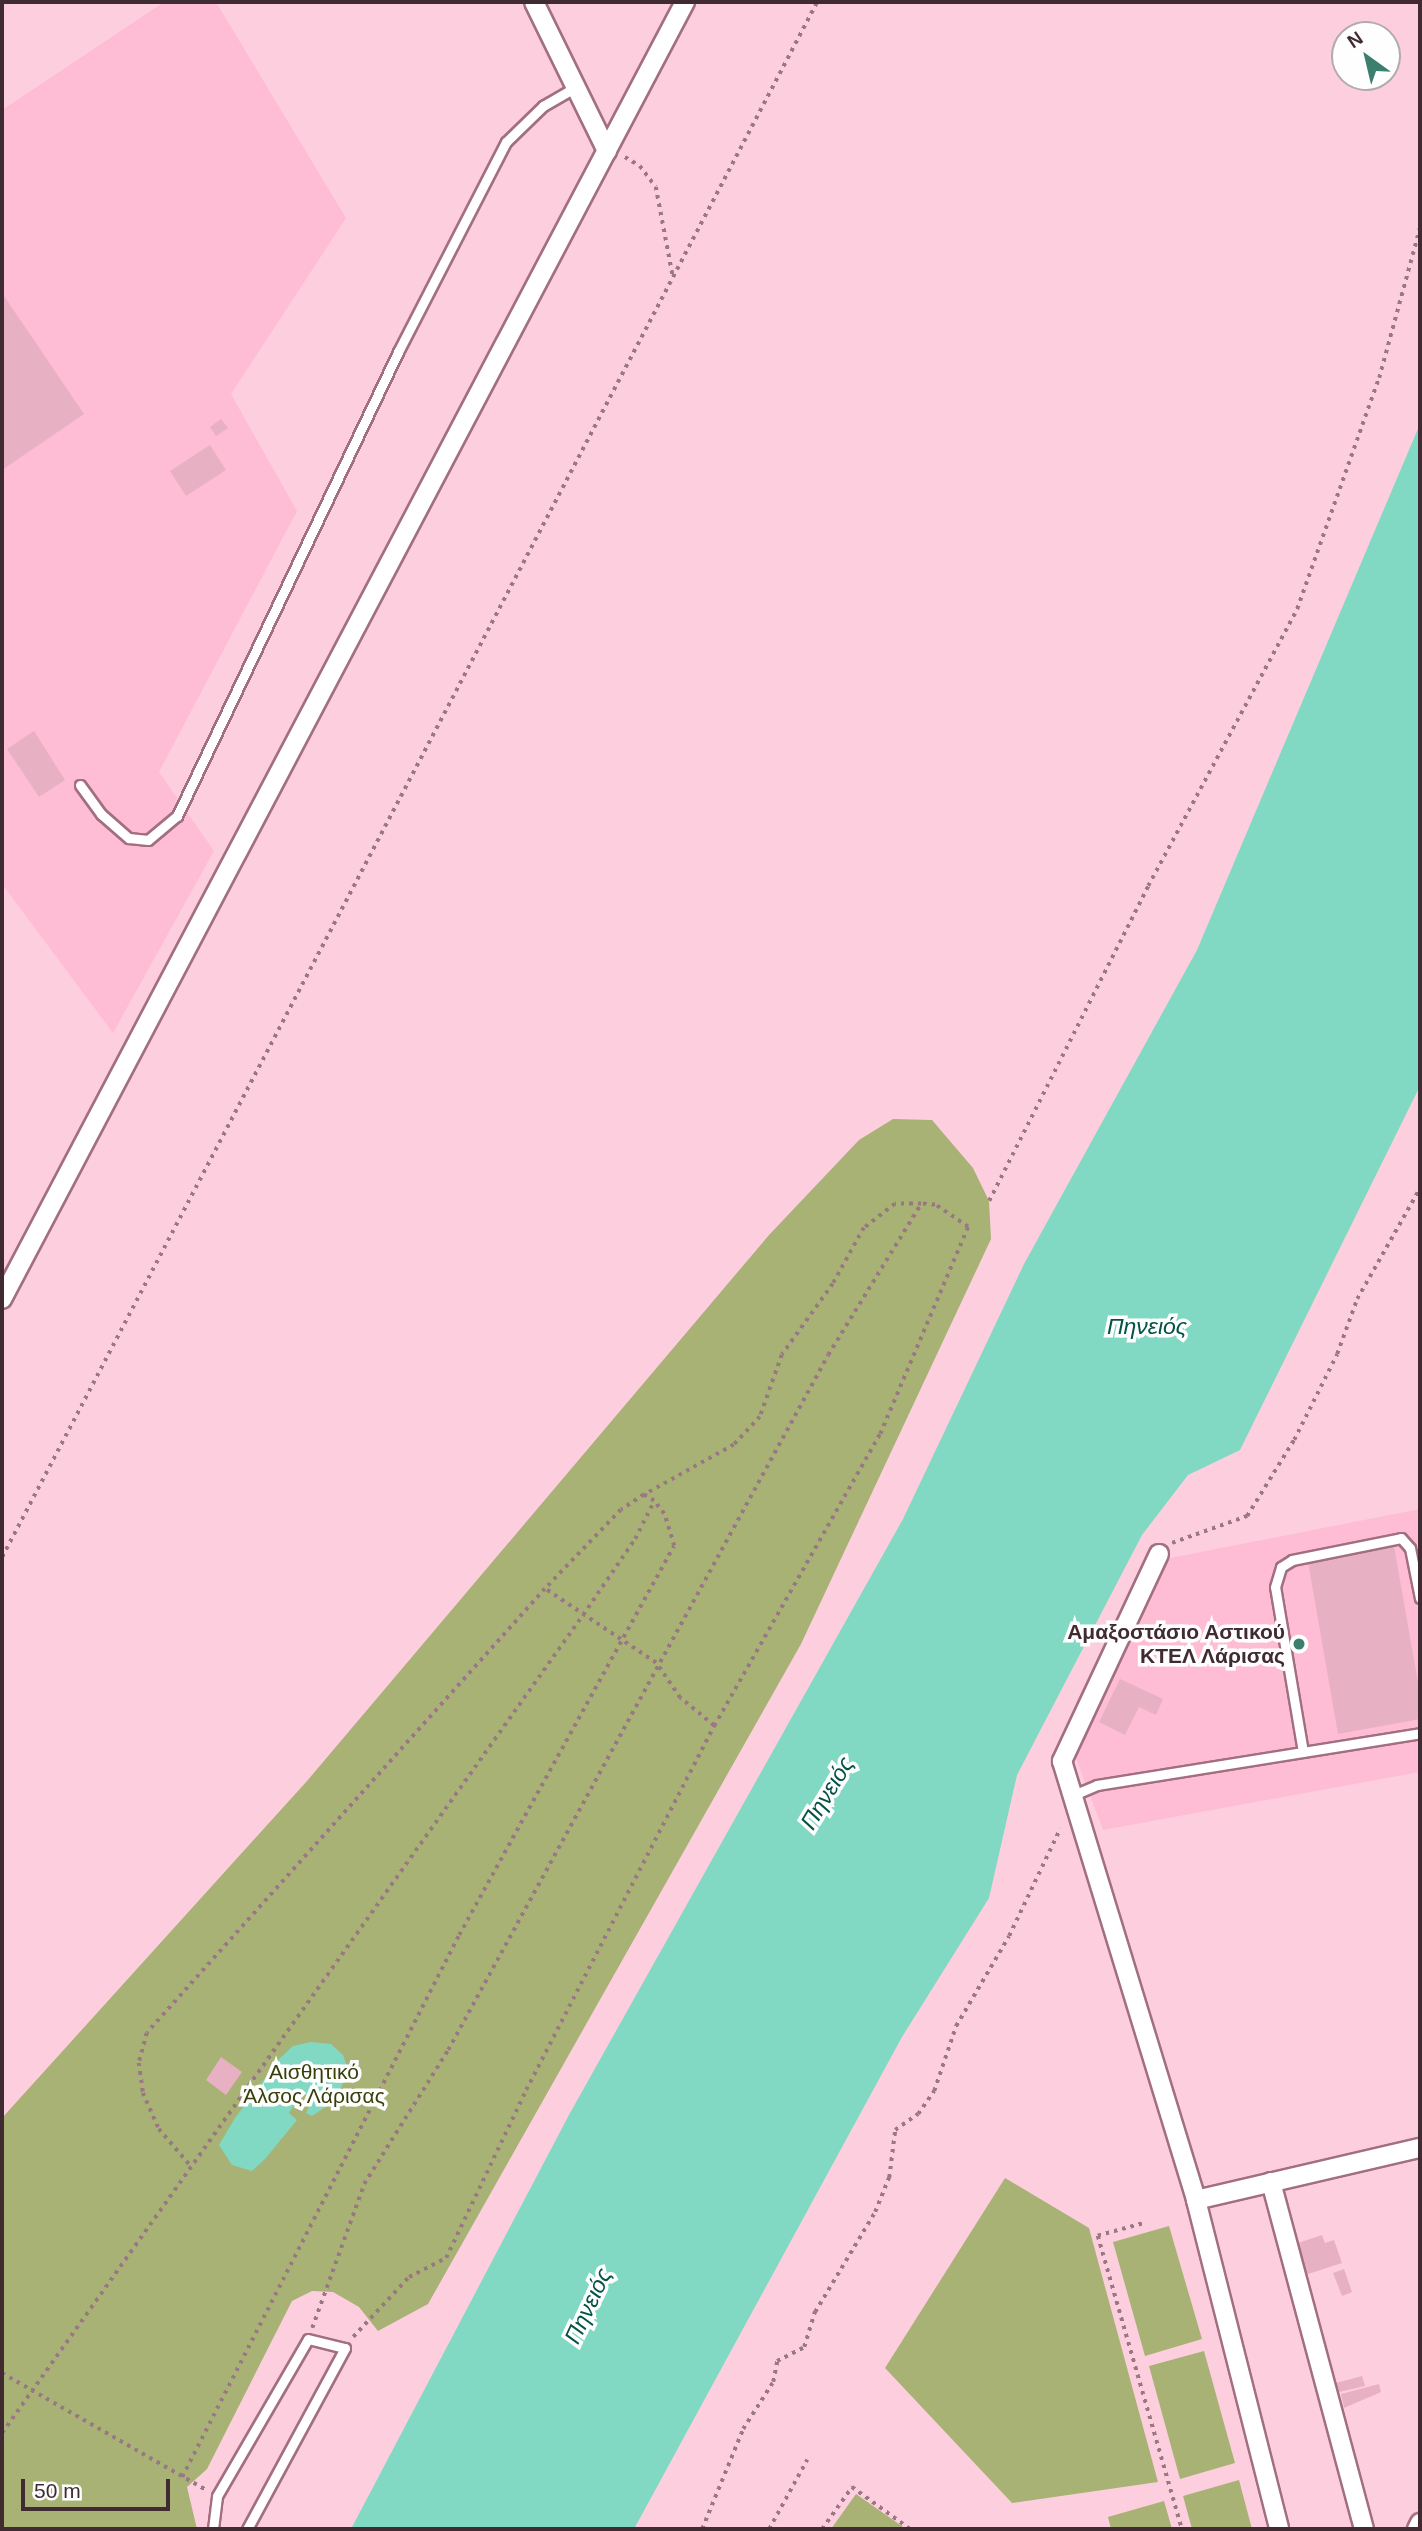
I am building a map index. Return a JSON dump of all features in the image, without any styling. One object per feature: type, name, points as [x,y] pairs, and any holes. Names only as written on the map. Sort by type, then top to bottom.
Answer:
[{"type":"street","points":[[534,2],[607,151]]},
{"type":"street","points":[[2,1299],[685,2]]},
{"type":"street","points":[[1159,1554],[1063,1754],[1071,1796],[1196,2200],[1279,2529]]},
{"type":"street","points":[[1196,2200],[1420,2148]]},
{"type":"street","points":[[1271,2182],[1364,2529]]},
{"type":"street","points":[[1417,2529],[1420,2523]]},
{"type":"lane","points":[[80,785],[101,814],[129,838],[148,841],[177,816],[398,352],[506,142],[543,106],[576,87]]},
{"type":"lane","points":[[1303,1752],[1275,1587],[1281,1567],[1292,1560],[1385,1537],[1401,1538],[1410,1548],[1420,1598]]},
{"type":"lane","points":[[1071,1796],[1097,1785],[1420,1732]]},
{"type":"lane","points":[[212,2529],[217,2496],[308,2339],[345,2348],[247,2529]]},
{"type":"path","points":[[2,1557],[817,2]]},
{"type":"path","points":[[607,151],[630,158],[656,187],[673,277]]},
{"type":"path","points":[[989,1201],[1149,886],[1297,609],[1379,378],[1420,227]]},
{"type":"path","points":[[1159,1554],[1173,1541],[1247,1516],[1294,1440],[1337,1354],[1357,1299],[1420,1188]]},
{"type":"path","points":[[189,2164],[159,2129],[143,2093],[139,2063],[147,2033],[545,1589],[621,1510],[743,1436],[760,1417],[782,1355],[833,1284],[864,1228],[895,1204],[934,1205],[968,1227],[880,1434],[714,1726],[526,2090],[446,2258],[409,2277],[366,2318],[345,2348]]},
{"type":"path","points":[[308,2339],[365,2184],[448,2050],[656,1663],[828,1355],[921,1204]]},
{"type":"path","points":[[182,2477],[459,1935],[674,1546],[664,1514],[644,1495]]},
{"type":"path","points":[[2,2433],[189,2164],[583,1615],[635,1539],[653,1501]]},
{"type":"path","points":[[545,1589],[656,1663],[680,1698],[714,1726]]},
{"type":"path","points":[[702,2529],[743,2429],[773,2382],[777,2361],[804,2347],[815,2312],[875,2211],[889,2178],[895,2130],[918,2114],[934,2091],[956,2026],[1009,1936],[1060,1829]]},
{"type":"path","points":[[1142,2224],[1098,2236],[1182,2529]]},
{"type":"path","points":[[2,2373],[217,2496]]},
{"type":"path","points":[[769,2529],[807,2459]]},
{"type":"path","points":[[822,2529],[852,2487],[910,2529]]},
{"type":"shaded area","points":[[164,2],[216,2],[346,218],[231,394],[297,511],[159,772],[214,851],[113,1033],[2,884],[2,110]]},
{"type":"shaded area","points":[[1420,1509],[1420,1772],[1103,1830],[1074,1753],[1170,1558]]},
{"type":"green space","name":"Αισθητικό Άλσος Λάρισας","points":[[893,1119],[932,1120],[973,1168],[989,1201],[991,1239],[801,1644],[428,2304],[378,2331],[359,2307],[333,2292],[312,2291],[292,2301],[207,2469],[187,2487],[197,2529],[2,2529],[2,2118],[307,1781],[769,1235],[859,1140]]},
{"type":"green space","points":[[1005,2178],[1089,2228],[1158,2482],[1012,2503],[885,2368]]},
{"type":"green space","points":[[1169,2226],[1202,2339],[1145,2356],[1113,2242]]},
{"type":"green space","points":[[1204,2351],[1235,2463],[1180,2479],[1149,2366]]},
{"type":"green space","points":[[1239,2480],[1252,2529],[1192,2529],[1183,2496]]},
{"type":"green space","points":[[856,2494],[906,2529],[831,2529]]},
{"type":"green space","points":[[1164,2501],[1172,2529],[1111,2529],[1108,2517]]},
{"type":"water","name":"Πηνειός","points":[[1420,424],[1420,1086],[1240,1450],[1188,1475],[1142,1535],[1017,1775],[989,1898],[902,2037],[634,2529],[351,2529],[570,2113],[903,1519],[1024,1264],[1197,950]]},
{"type":"water","points":[[311,2042],[331,2044],[343,2055],[348,2069],[337,2099],[312,2116],[306,2113],[312,2100],[302,2092],[289,2113],[297,2120],[265,2159],[252,2171],[232,2165],[219,2145],[235,2118],[280,2058],[293,2046]]},
{"type":"building","points":[[2,293],[84,414],[2,470]]},
{"type":"building","points":[[221,419],[228,428],[216,436],[210,427]]},
{"type":"building","points":[[210,445],[226,470],[186,496],[170,471]]},
{"type":"building","points":[[34,731],[65,780],[39,797],[7,749]]},
{"type":"building","points":[[1394,1546],[1420,1694],[1420,1719],[1338,1734],[1308,1562]]},
{"type":"building","points":[[1120,1679],[1163,1699],[1156,1715],[1139,1707],[1125,1735],[1099,1722]]},
{"type":"building","points":[[221,2057],[242,2072],[226,2095],[206,2080]]},
{"type":"building","points":[[1322,2235],[1325,2243],[1334,2240],[1342,2263],[1305,2275],[1295,2244]]},
{"type":"building","points":[[1344,2269],[1352,2292],[1342,2296],[1333,2273]]},
{"type":"building","points":[[1362,2376],[1365,2386],[1335,2393],[1332,2384]]},
{"type":"building","points":[[1379,2384],[1381,2392],[1344,2408],[1341,2394]]},
{"type":"place","name":"Αμαξοστάσιο Αστικού ΚΤΕΛ Λάρισας","points":[[1299,1644]]}]
